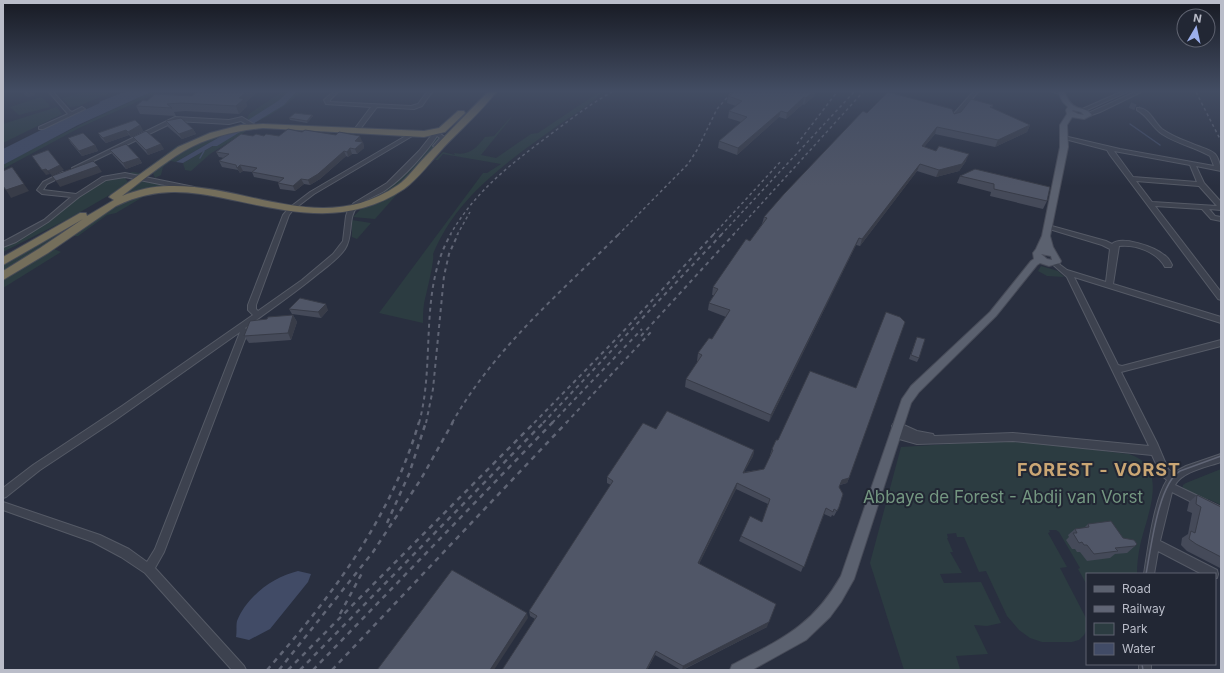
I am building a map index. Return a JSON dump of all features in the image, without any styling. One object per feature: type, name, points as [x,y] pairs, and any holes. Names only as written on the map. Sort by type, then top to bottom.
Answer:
[{"type":"highway","points":[[3,262],[127,188],[181,148],[228,126],[254,126],[411,135],[436,133],[451,123]]},
{"type":"highway","points":[[3,276],[58,242],[99,211],[119,200],[162,188],[194,189],[291,209],[316,212],[337,212],[349,215],[402,186],[462,123]]},
{"type":"highway","points":[[3,256],[59,229]]},
{"type":"main road","points":[[737,670],[796,639],[821,618],[838,598],[847,579],[906,402],[915,389],[993,314],[1040,255],[1048,226],[1064,138],[1062,134],[1064,123]]},
{"type":"main road","points":[[1040,255],[1047,263],[1054,258],[1046,236]]},
{"type":"street","points":[[41,128],[50,123]]},
{"type":"street","points":[[76,196],[42,192],[40,188],[45,183],[165,123]]},
{"type":"street","points":[[211,123],[228,126],[231,123]]},
{"type":"street","points":[[250,123],[254,126]]},
{"type":"street","points":[[356,132],[362,123]]},
{"type":"street","points":[[1155,123],[1158,128],[1168,135],[1213,155],[1220,169]]},
{"type":"street","points":[[3,494],[56,454],[240,328],[319,269],[340,251],[347,241],[349,215],[361,200],[382,190],[393,181],[413,161],[436,133],[442,138],[429,157]]},
{"type":"street","points":[[258,315],[252,310],[252,305],[286,215],[291,209],[312,193],[411,135]]},
{"type":"street","points":[[1064,138],[1110,149],[1220,169]]},
{"type":"street","points":[[1110,149],[1112,154],[1221,297]]},
{"type":"street","points":[[1192,164],[1201,184],[1221,207]]},
{"type":"street","points":[[150,172],[155,181]]},
{"type":"street","points":[[3,245],[46,221],[76,196],[104,178],[120,175],[194,189]]},
{"type":"street","points":[[127,188],[131,182],[128,176]]},
{"type":"street","points":[[1131,179],[1201,184]]},
{"type":"street","points":[[1150,204],[1221,207]]},
{"type":"street","points":[[1204,207],[1213,218],[1221,219]]},
{"type":"street","points":[[1048,226],[1104,243],[1114,248]]},
{"type":"street","points":[[1109,285],[1114,248],[1116,244],[1121,243],[1153,251],[1161,255],[1167,261],[1168,265]]},
{"type":"street","points":[[1054,258],[1067,272],[1170,483],[1221,512]]},
{"type":"street","points":[[1067,272],[1221,320]]},
{"type":"street","points":[[150,569],[162,545],[244,331],[240,328]]},
{"type":"street","points":[[1115,368],[1122,369],[1221,343]]},
{"type":"street","points":[[3,498],[11,494],[61,457],[97,427]]},
{"type":"street","points":[[896,430],[917,440],[1013,437],[1155,451]]},
{"type":"street","points":[[1149,573],[1154,543],[1170,483],[1184,472],[1221,458]]},
{"type":"street","points":[[3,506],[96,538],[125,553],[150,569],[240,670]]},
{"type":"street","points":[[1154,543],[1212,573]]},
{"type":"green space","points":[[5,123],[43,123],[3,143],[3,124]]},
{"type":"green space","points":[[84,123],[89,123],[3,169],[3,165],[39,145]]},
{"type":"green space","points":[[505,123],[507,123],[481,155],[496,158],[531,134],[538,133],[552,123],[561,123],[541,137],[487,180],[456,214],[443,233],[433,254],[432,270],[424,304],[423,323],[379,313],[483,173],[487,173],[501,164],[443,154],[438,160],[435,160],[443,152],[455,155],[454,153],[460,154],[472,150],[479,145],[485,137],[494,136]]},
{"type":"green space","points":[[222,129],[225,134],[248,130],[210,154],[191,171],[185,170],[183,163],[229,137],[223,135],[176,162],[171,161],[163,167],[161,175],[155,178],[153,173],[146,172],[138,176],[127,174],[132,172],[140,173],[177,146]]},
{"type":"green space","points":[[436,136],[440,139],[440,141],[397,187],[365,203],[364,201],[386,189]]},
{"type":"green space","points":[[119,177],[125,178],[128,182],[125,186],[70,218],[3,252],[3,246],[44,224],[89,189]]},
{"type":"green space","points":[[143,180],[176,187],[153,191],[116,213],[107,215],[78,236],[72,236],[115,199]]},
{"type":"green space","points":[[398,193],[375,219],[353,217],[361,209]]},
{"type":"green space","points":[[99,209],[48,244],[3,271],[3,265]]},
{"type":"green space","points":[[352,220],[371,223],[357,239],[352,237]]},
{"type":"green space","points":[[54,249],[61,252],[3,288],[3,280]]},
{"type":"green space","points":[[1041,266],[1058,271],[1064,277],[1047,276],[1038,271]]},
{"type":"green space","name":"Abbaye de Forest - Abdij van Vorst","points":[[999,441],[1045,444],[1129,454],[1142,460],[1149,470],[1153,481],[1150,508],[1139,549],[1137,573],[1086,573],[1086,583],[1078,569],[1080,568],[1059,532],[1056,530],[1049,530],[1050,532],[1048,533],[1067,567],[1060,568],[1086,618],[1086,631],[1079,640],[1072,642],[1042,642],[1030,638],[1019,630],[1007,616],[986,571],[979,572],[964,537],[957,537],[956,533],[947,534],[947,538],[953,552],[950,552],[962,573],[940,574],[944,583],[981,582],[1001,623],[987,626],[974,625],[988,654],[956,656],[960,669],[904,670],[870,563],[901,447]]},
{"type":"green space","points":[[1221,469],[1221,505],[1208,499],[1207,504],[1182,491],[1183,485],[1186,483]]},
{"type":"water","points":[[55,123],[82,123],[3,165],[3,149]]},
{"type":"water","points":[[223,135],[230,136],[183,163],[176,162]]},
{"type":"water","points":[[298,571],[311,574],[308,582],[270,629],[249,640],[236,637],[237,621],[247,603],[270,583]]},
{"type":"building","points":[[125,123],[138,123],[140,125],[128,132],[126,130],[103,138],[98,133]]},
{"type":"building","points":[[168,123],[187,123],[193,129],[179,134]]},
{"type":"building","points":[[740,123],[767,123],[738,148],[719,141]]},
{"type":"building","points":[[851,123],[1026,123],[1030,125],[998,140],[937,127],[922,146],[936,151],[939,146],[969,154],[962,164],[939,170],[920,164],[862,239],[859,238],[771,415],[686,379],[702,355],[698,353],[709,338],[712,339],[730,310],[709,303],[718,289],[713,287],[746,239],[750,241],[767,218],[764,217]]},
{"type":"building","points":[[288,129],[302,132],[305,130],[336,135],[339,132],[360,136],[355,141],[363,142],[355,149],[350,148],[347,152],[344,151],[318,174],[308,180],[301,179],[293,186],[278,183],[284,178],[252,172],[257,168],[240,165],[237,168],[236,165],[219,161],[229,154],[216,152],[241,134],[253,136],[256,134],[264,136],[266,134],[279,136]]},
{"type":"building","points":[[146,131],[161,144],[146,150],[133,137]]},
{"type":"building","points":[[83,133],[95,145],[79,151],[68,138]]},
{"type":"building","points":[[126,144],[139,158],[123,163],[110,150]]},
{"type":"building","points":[[48,150],[60,165],[48,171],[46,169],[42,170],[32,156]]},
{"type":"building","points":[[93,161],[98,166],[56,181],[52,176]]},
{"type":"building","points":[[12,167],[24,184],[6,190],[3,186],[3,171]]},
{"type":"building","points":[[975,169],[1050,187],[1047,201],[994,189],[994,184],[960,176]]},
{"type":"building","points":[[300,298],[326,304],[318,312],[289,309]]},
{"type":"building","points":[[886,312],[900,317],[905,322],[849,478],[842,480],[839,487],[843,494],[839,507],[837,511],[834,509],[833,512],[826,508],[804,567],[741,536],[750,516],[762,522],[770,499],[737,483],[698,563],[776,604],[769,622],[683,666],[656,651],[646,670],[502,670],[537,616],[529,611],[613,481],[607,477],[643,423],[656,429],[667,411],[754,450],[743,473],[764,469],[776,440],[778,440],[810,371],[856,388]]},
{"type":"building","points":[[293,315],[288,333],[244,336],[250,321],[267,319],[268,317]]},
{"type":"building","points":[[917,337],[925,339],[919,358],[911,355]]},
{"type":"building","points":[[1197,495],[1221,507],[1221,557],[1189,539],[1191,531],[1195,533],[1201,507],[1196,504]]},
{"type":"building","points":[[1111,521],[1123,538],[1134,540],[1137,544],[1135,546],[1115,548],[1118,551],[1094,554],[1087,545],[1084,545],[1082,542],[1079,543],[1073,533],[1077,533],[1075,529],[1089,527],[1088,524]]},
{"type":"building","points":[[452,570],[527,613],[490,670],[377,670]]},
{"type":"waterway","points":[[214,144],[248,123]]},
{"type":"waterway","points":[[1130,124],[1160,145]]},
{"type":"waterway","points":[[200,158],[204,151]]},
{"type":"tram line","points":[[1146,573],[1153,534],[1161,503],[1172,478],[1180,471],[1221,456]]},
{"type":"tram line","points":[[1142,665],[1143,670]]},
{"type":"railway","points":[[450,235],[471,204],[495,179],[508,167],[565,123]]},
{"type":"railway","points":[[619,234],[688,164],[697,150],[710,123]]},
{"type":"railway","points":[[797,144],[813,123]]},
{"type":"railway","points":[[721,235],[825,123]]},
{"type":"railway","points":[[733,235],[834,123]]},
{"type":"railway","points":[[1212,123],[1221,141]]},
{"type":"railway","points":[[713,235],[782,160]]},
{"type":"railway","points":[[457,235],[470,212]]},
{"type":"railway","points":[[419,423],[427,376],[429,327],[434,279],[441,256],[451,234]]},
{"type":"railway","points":[[426,423],[433,389],[444,276],[449,254],[458,234]]},
{"type":"railway","points":[[452,423],[487,371],[507,347],[551,300],[619,234]]},
{"type":"railway","points":[[534,423],[617,338],[714,234]]},
{"type":"railway","points":[[543,423],[722,234]]},
{"type":"railway","points":[[641,336],[734,234]]},
{"type":"railway","points":[[552,423],[642,329]]},
{"type":"railway","points":[[566,423],[651,332]]},
{"type":"railway","points":[[267,670],[314,614],[357,554],[393,491],[419,422]]},
{"type":"railway","points":[[387,523],[409,474],[426,422]]},
{"type":"railway","points":[[279,670],[373,552],[421,479],[453,422]]},
{"type":"railway","points":[[288,670],[535,422]]},
{"type":"railway","points":[[300,670],[544,422]]},
{"type":"railway","points":[[313,670],[553,422]]},
{"type":"railway","points":[[332,670],[567,422]]},
{"type":"railway","points":[[340,614],[362,573]]},
{"type":"district","name":"FOREST - VORST","points":[[1099,470]]}]
